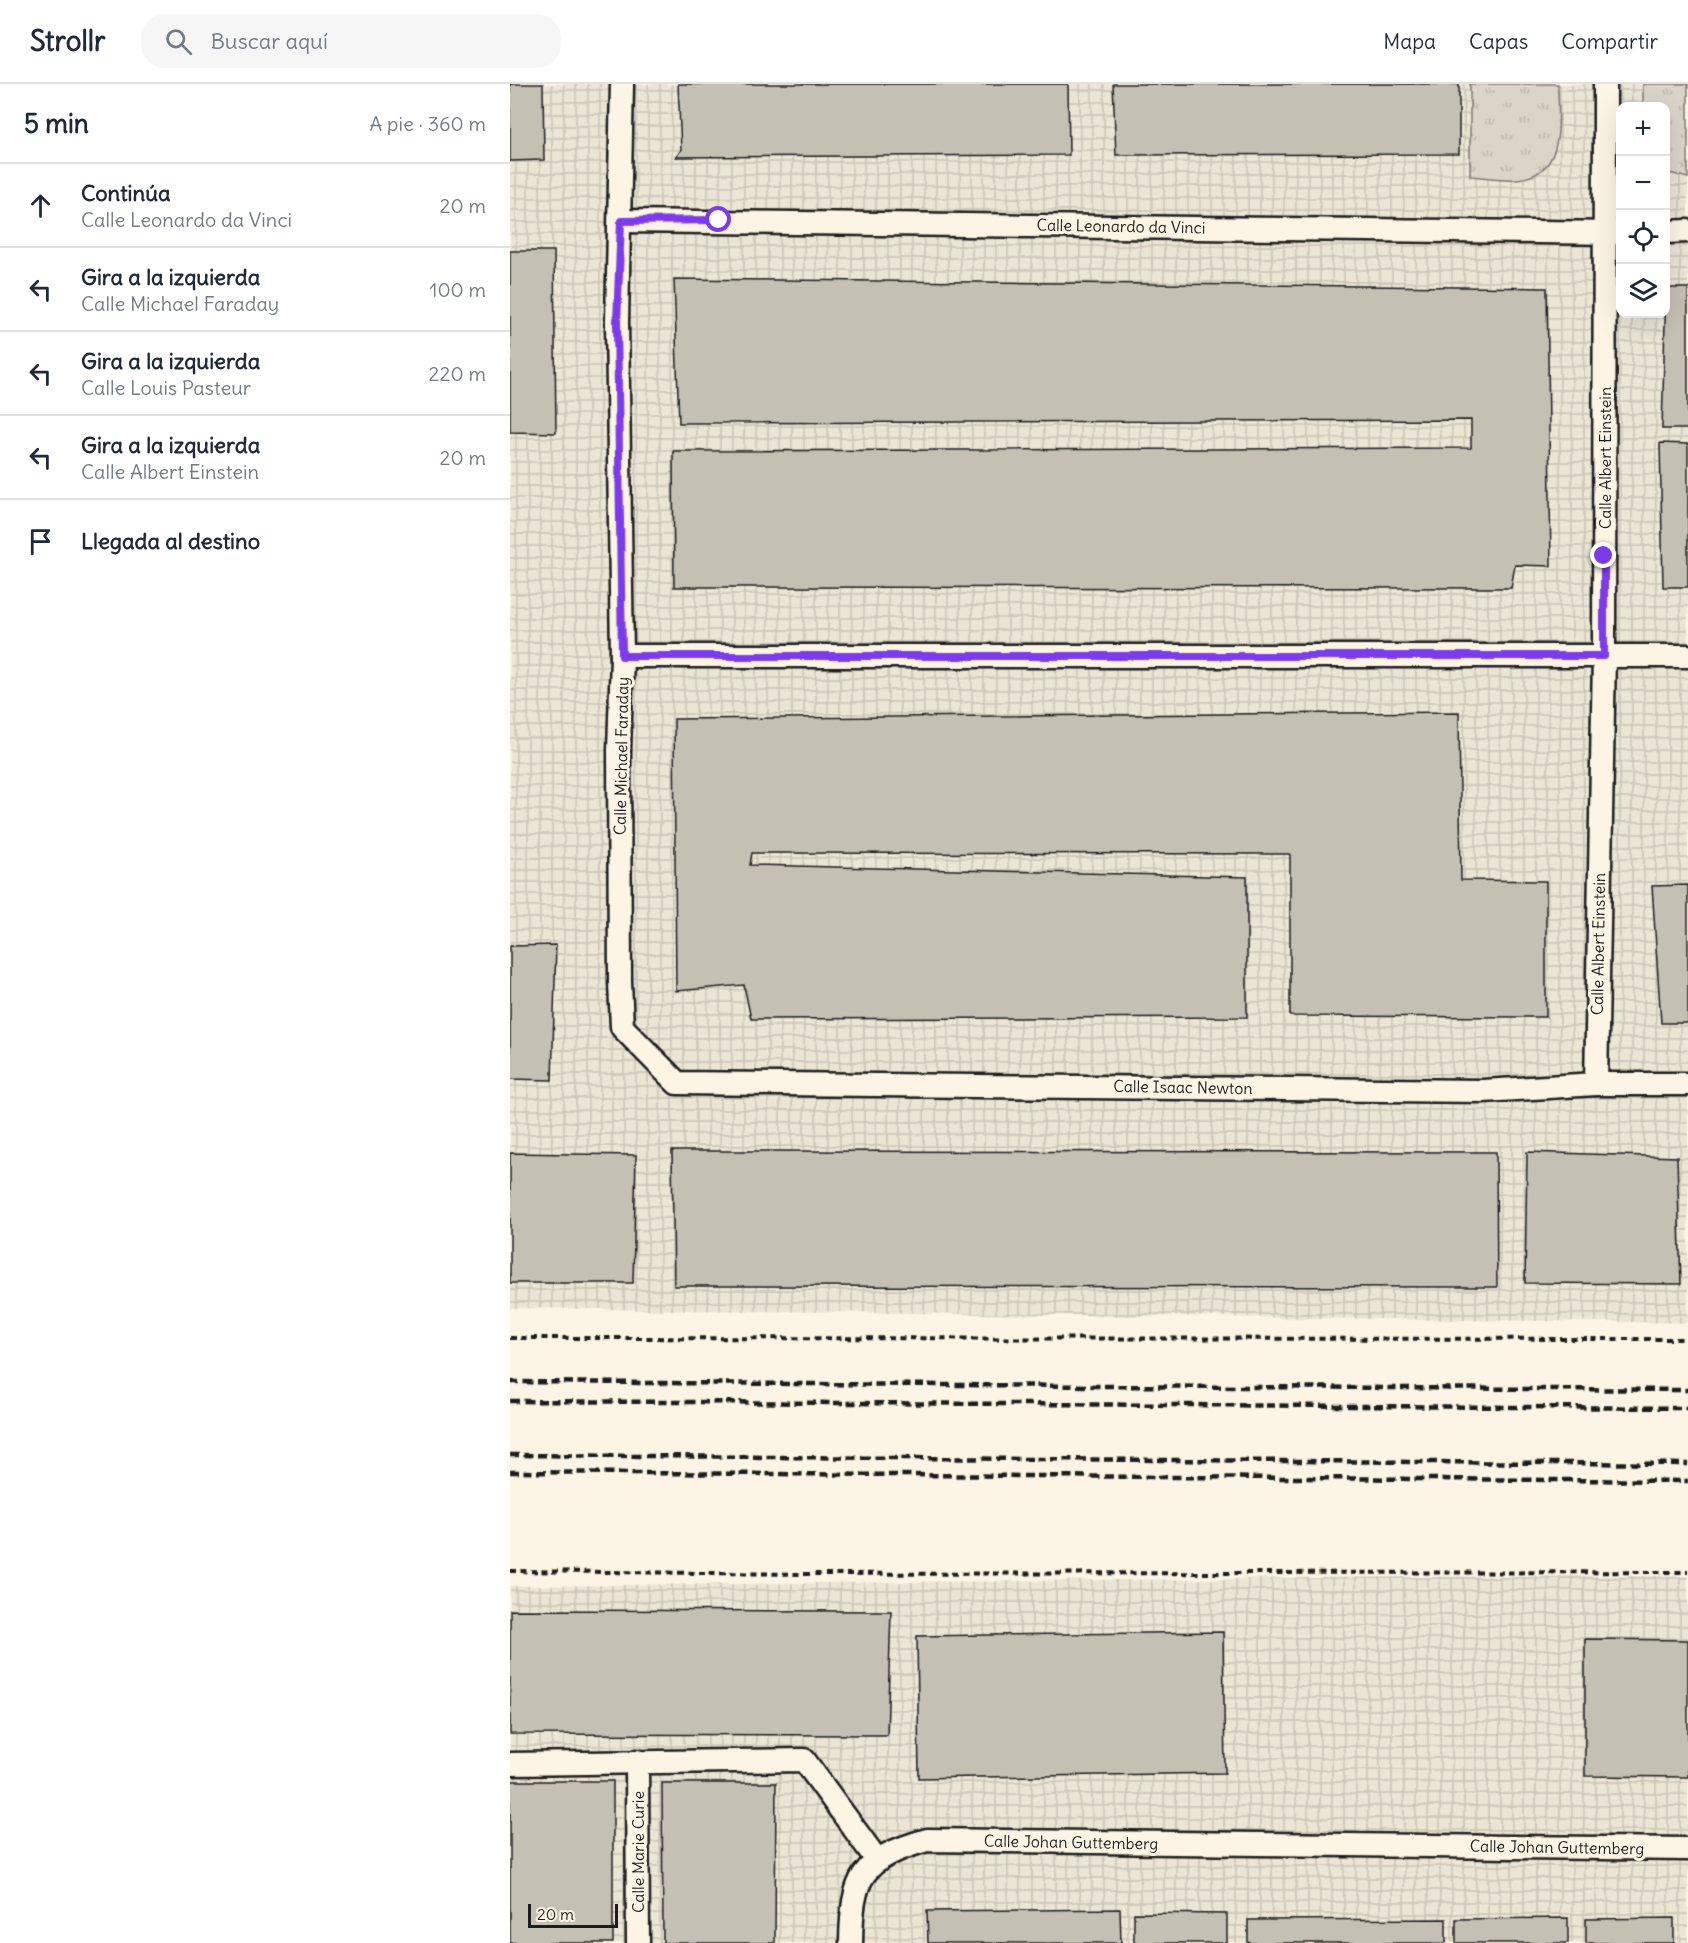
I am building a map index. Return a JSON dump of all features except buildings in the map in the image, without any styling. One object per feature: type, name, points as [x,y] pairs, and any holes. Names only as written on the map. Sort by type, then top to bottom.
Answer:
[{"type":"street","name":"Calle Michael Faraday","points":[[622,84],[621,221],[617,322],[622,656],[619,750],[622,1027],[677,1083]]},
{"type":"street","name":"Calle Albert Einstein","points":[[1596,1084],[1613,233],[1605,84]]},
{"type":"street","name":"Calle Leonardo da Vinci","points":[[621,221],[1613,233]]},
{"type":"street","points":[[1670,232],[1688,231]]},
{"type":"street","points":[[622,656],[1688,656]]},
{"type":"street","name":"Calle Isaac Newton","points":[[677,1083],[1483,1091],[1596,1084],[1688,1084]]},
{"type":"street","points":[[510,1764],[804,1760],[877,1860],[861,1880],[853,1896],[851,1943]]},
{"type":"street","name":"Calle Marie Curie","points":[[637,1761],[638,1943]]},
{"type":"street","name":"Calle Johan Guttemberg","points":[[877,1860],[901,1847],[927,1840],[1688,1849]]},
{"type":"path","points":[[510,1338],[1688,1339]]},
{"type":"path","points":[[510,1571],[806,1574],[1688,1572]]},
{"type":"shaded area","points":[[510,84],[1688,84],[1688,1323],[510,1308]]},
{"type":"shaded area","points":[[1688,1576],[1688,1943],[510,1943],[510,1586]]},
{"type":"green space","points":[[1470,84],[1558,84],[1559,113],[1556,144],[1552,157],[1544,168],[1533,175],[1517,179],[1470,176]]},
{"type":"green space","points":[[1643,84],[1688,84],[1688,178],[1670,173],[1670,102],[1643,102]]},
{"type":"railway","points":[[510,1382],[1688,1390]]},
{"type":"railway","points":[[510,1401],[1688,1408]]},
{"type":"railway","points":[[510,1455],[1688,1464]]},
{"type":"railway","points":[[510,1472],[1688,1481]]},
{"type":"route","points":[[719,220],[621,221],[617,322],[622,656],[712,654],[1604,656],[1604,556]]}]
